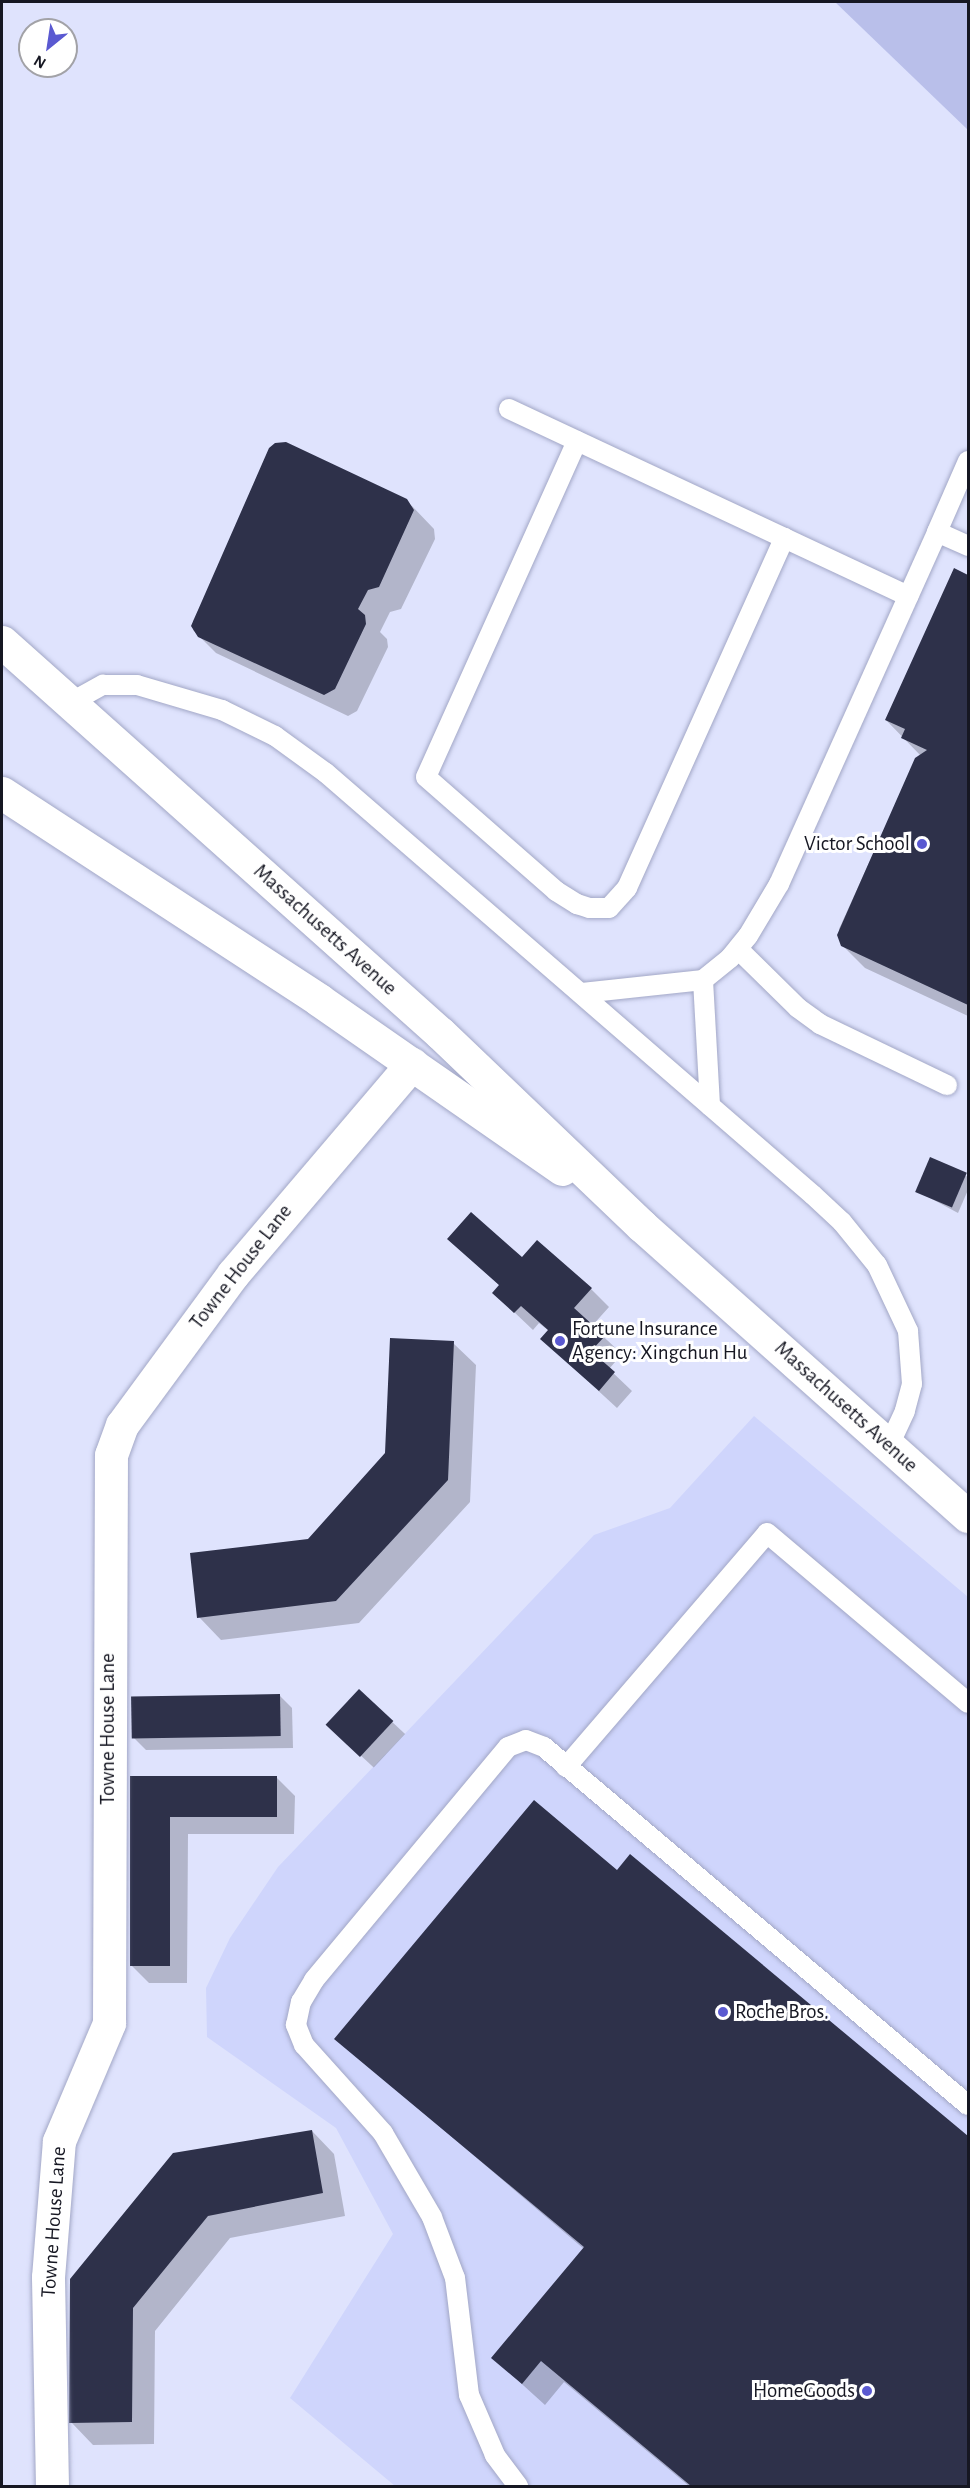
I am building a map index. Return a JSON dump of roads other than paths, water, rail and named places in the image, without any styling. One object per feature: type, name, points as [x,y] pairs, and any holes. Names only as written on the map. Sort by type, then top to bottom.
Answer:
[{"type":"main road","name":"Massachusetts Avenue","points":[[2,642],[475,1065],[642,1226],[969,1516]]},
{"type":"main road","name":"Massachusetts Avenue","points":[[2,793],[412,1064],[642,1226]]},
{"type":"main road","name":"Towne House Lane","points":[[52,2487],[48,2277],[58,2141],[109,2023],[111,1455],[122,1425],[227,1282],[412,1064]]},
{"type":"lane","points":[[509,409],[908,596]]},
{"type":"lane","points":[[577,441],[426,777],[556,891],[577,904],[589,908],[609,908],[627,888],[784,538]]},
{"type":"lane","points":[[582,993],[703,980],[738,949],[779,884],[969,462]]},
{"type":"lane","points":[[937,532],[969,546]]},
{"type":"lane","points":[[70,703],[103,685],[126,683],[184,696],[258,726],[326,773],[582,993],[842,1222],[887,1283],[908,1331],[914,1367],[907,1405],[889,1445]]},
{"type":"lane","points":[[738,949],[798,1008],[820,1024],[947,1085]]},
{"type":"lane","points":[[703,980],[710,1106]]},
{"type":"lane","points":[[566,1767],[767,1533],[969,1703]]},
{"type":"lane","points":[[506,2482],[469,2395],[455,2278],[437,2226],[383,2133],[304,2045],[296,2025],[301,2002],[314,1980],[508,1747],[526,1740],[535,1742],[969,2105]]},
{"type":"place","name":"Victor School","points":[[922,844]]},
{"type":"place","name":"Fortune Insurance Agency: Xingchun Hu","points":[[560,1341]]},
{"type":"place","name":"Roche Bros.","points":[[723,2012]]},
{"type":"place","name":"HomeGoods","points":[[867,2391]]}]
